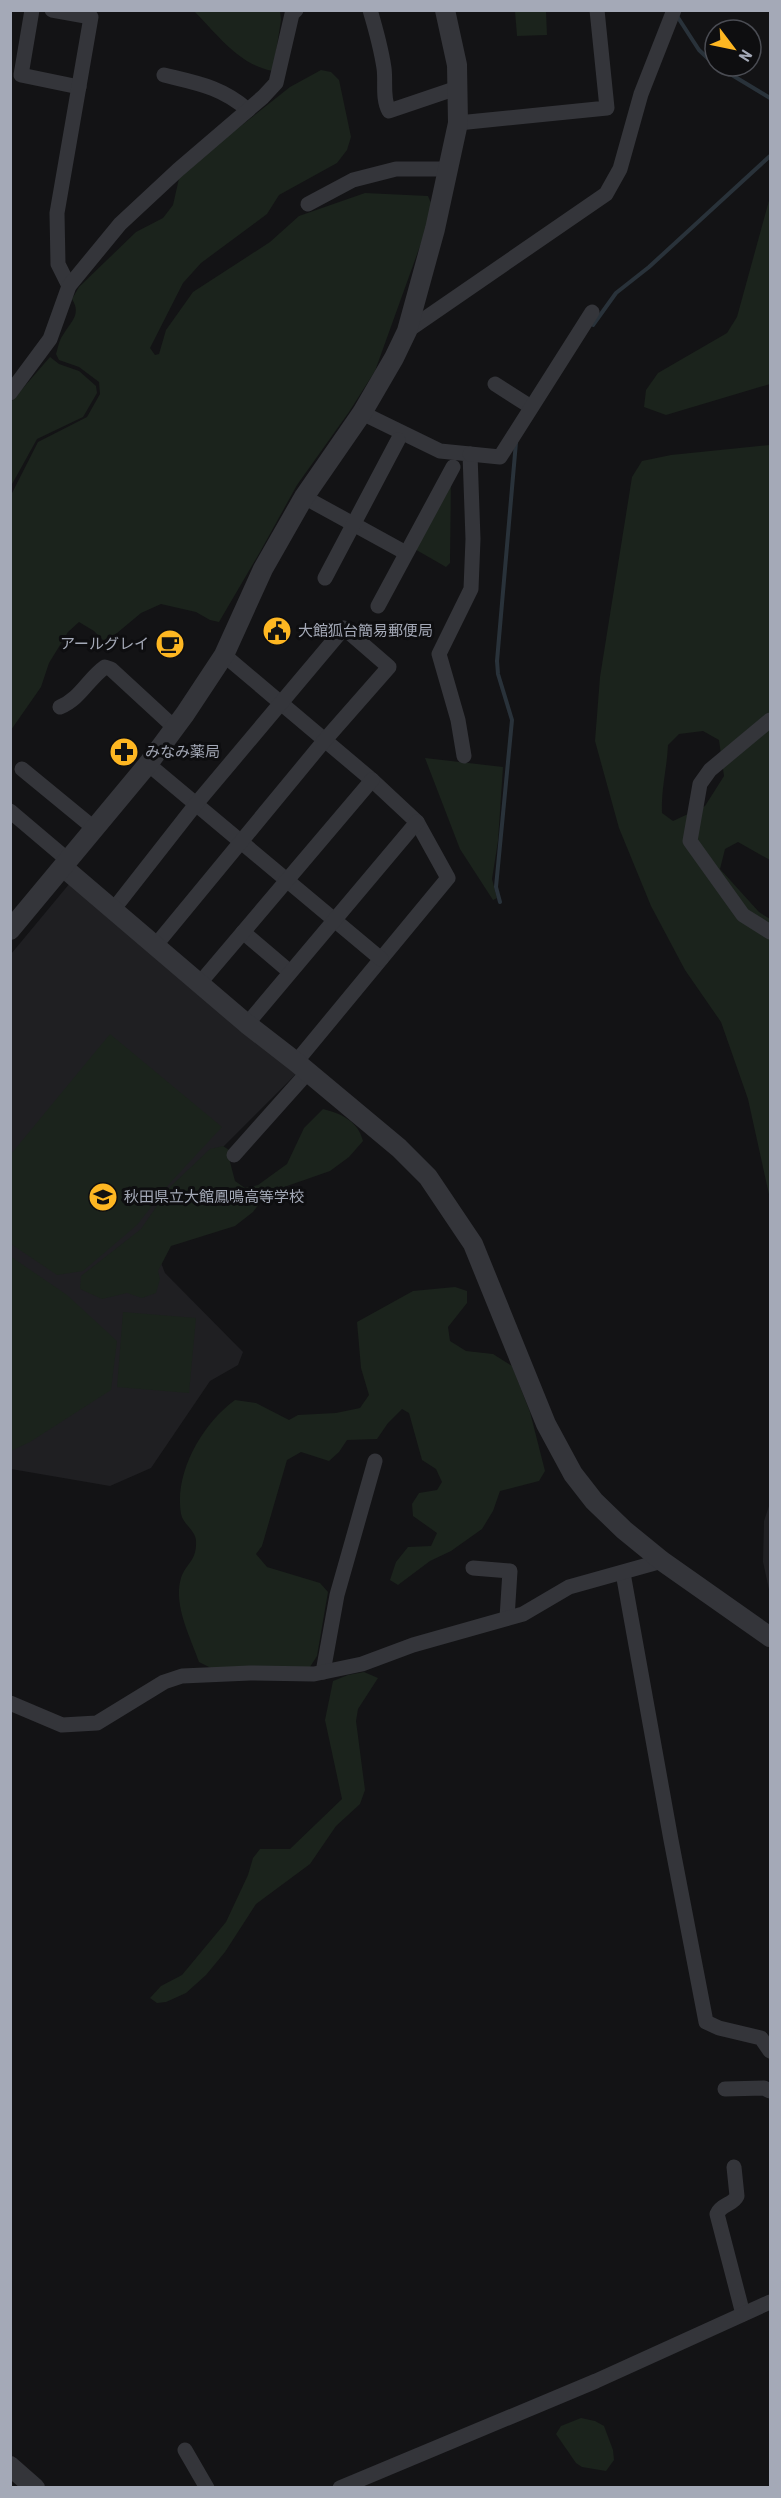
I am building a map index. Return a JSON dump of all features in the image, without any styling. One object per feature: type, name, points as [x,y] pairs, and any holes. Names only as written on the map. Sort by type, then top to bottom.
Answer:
[{"type":"street","points":[[32,10],[21,75],[79,87]]},
{"type":"street","points":[[52,10],[91,14],[57,213],[58,264],[69,286]]},
{"type":"street","points":[[10,393],[50,339],[69,286],[120,224],[276,83],[292,14],[296,10]]},
{"type":"street","points":[[370,10],[378,36],[384,71],[385,103],[390,111],[458,88]]},
{"type":"street","points":[[10,930],[148,764],[224,655],[263,569],[304,497],[362,413],[407,331],[435,229],[458,123],[457,65],[445,10]]},
{"type":"street","points":[[458,123],[606,108],[597,10]]},
{"type":"street","points":[[407,331],[606,194],[623,162],[641,94],[673,15]]},
{"type":"street","points":[[164,75],[213,87],[233,97],[248,110]]},
{"type":"street","points":[[308,204],[353,180],[396,169],[448,169]]},
{"type":"street","points":[[362,413],[440,451],[500,457],[592,312]]},
{"type":"street","points":[[495,384],[531,407]]},
{"type":"street","points":[[325,578],[398,440]]},
{"type":"street","points":[[464,756],[458,720],[439,654],[471,589],[473,539],[470,454]]},
{"type":"street","points":[[378,606],[453,468]]},
{"type":"street","points":[[304,497],[406,553]]},
{"type":"street","points":[[113,910],[196,804],[344,628],[389,667],[324,741],[155,946]]},
{"type":"street","points":[[224,655],[372,780],[417,822],[448,878],[381,959],[234,1155]]},
{"type":"street","points":[[60,707],[71,702],[97,673],[105,668],[111,669],[175,728]]},
{"type":"street","points":[[771,720],[710,770],[700,784],[690,841],[743,915],[771,932]]},
{"type":"street","points":[[148,764],[381,959]]},
{"type":"street","points":[[22,769],[94,830]]},
{"type":"street","points":[[199,984],[372,780]]},
{"type":"street","points":[[10,811],[113,910],[247,1024],[399,1148],[428,1177],[474,1244],[546,1424],[573,1474],[594,1501],[662,1562],[771,1637]]},
{"type":"street","points":[[247,1024],[417,822]]},
{"type":"street","points":[[243,932],[290,972]]},
{"type":"street","points":[[323,1672],[337,1595],[375,1461]]},
{"type":"street","points":[[10,1703],[62,1725],[97,1723],[164,1682],[182,1676],[323,1672],[362,1664],[412,1645],[523,1614],[570,1587],[662,1562]]},
{"type":"street","points":[[474,1568],[510,1571],[507,1618]]},
{"type":"street","points":[[623,1573],[670,1840],[706,2022],[719,2028],[761,2038],[771,2050]]},
{"type":"street","points":[[725,2089],[764,2088],[771,2091]]},
{"type":"street","points":[[734,2167],[737,2196],[731,2203],[719,2209],[717,2214],[743,2314]]},
{"type":"street","points":[[340,2487],[596,2381],[771,2302]]},
{"type":"street","points":[[185,2450],[207,2487]]},
{"type":"street","points":[[10,2466],[35,2487]]},
{"type":"shaded area","points":[[194,11],[280,11],[281,20],[273,71],[261,68],[239,56]]},
{"type":"shaded area","points":[[515,11],[546,11],[547,35],[517,36]]},
{"type":"shaded area","points":[[321,70],[331,72],[339,80],[351,137],[347,150],[337,163],[279,195],[267,214],[201,263],[183,283],[150,348],[155,355],[159,354],[166,330],[193,292],[270,242],[299,216],[365,193],[428,196],[431,203],[429,221],[375,371],[297,485],[219,622],[196,612],[161,604],[141,613],[111,638],[103,640],[79,622],[68,632],[49,663],[41,687],[11,730],[11,495],[38,442],[87,417],[100,394],[99,382],[79,367],[59,360],[56,354],[60,339],[75,314],[72,299],[79,287],[136,232],[163,218],[173,205],[180,174],[290,87]]},
{"type":"shaded area","points":[[770,197],[770,384],[666,415],[644,407],[646,390],[658,373],[727,333],[737,317]]},
{"type":"shaded area","points":[[50,357],[59,364],[79,371],[96,386],[97,393],[83,417],[37,439],[11,486],[11,402]]},
{"type":"shaded area","points":[[770,445],[770,860],[738,842],[725,849],[720,869],[759,912],[770,919],[770,1199],[748,1099],[721,1022],[685,970],[651,906],[619,828],[595,741],[600,677],[632,477],[642,461],[671,455]],"holes":[[[703,731],[719,740],[724,776],[705,806],[673,821],[662,813],[668,745],[679,734]]]},
{"type":"shaded area","points":[[451,476],[450,563],[446,567],[413,548]]},
{"type":"shaded area","points":[[425,758],[503,767],[498,841],[492,879],[497,898],[493,900],[460,849]]},
{"type":"shaded area","name":"秋田県立大館鳳鳴高等学校","points":[[70,883],[296,1074],[207,1163],[158,1255],[165,1273],[243,1352],[238,1365],[210,1381],[151,1468],[110,1486],[11,1469],[11,954]]},
{"type":"shaded area","points":[[110,1034],[222,1127],[170,1183],[137,1225],[83,1271],[57,1275],[11,1244],[11,1154]]},
{"type":"shaded area","points":[[323,1109],[348,1119],[361,1134],[363,1141],[349,1157],[330,1171],[267,1193],[253,1212],[235,1226],[171,1246],[158,1271],[160,1279],[156,1293],[142,1298],[127,1293],[102,1299],[80,1289],[81,1276],[141,1229],[170,1187],[210,1149],[223,1146],[229,1150],[235,1181],[245,1188],[258,1185],[287,1164],[304,1128]]},
{"type":"shaded area","points":[[10,1256],[67,1295],[117,1341],[111,1390],[30,1442],[11,1451]]},
{"type":"shaded area","points":[[455,1287],[467,1291],[467,1303],[448,1327],[450,1341],[466,1351],[493,1354],[512,1366],[530,1412],[545,1471],[539,1481],[500,1491],[493,1511],[482,1529],[451,1551],[430,1561],[398,1585],[390,1580],[396,1562],[408,1547],[431,1546],[437,1533],[413,1516],[412,1504],[419,1493],[437,1490],[442,1482],[436,1469],[422,1460],[409,1413],[402,1409],[377,1439],[347,1440],[329,1461],[301,1452],[287,1460],[262,1546],[256,1554],[267,1567],[320,1583],[328,1592],[317,1656],[310,1667],[217,1671],[199,1662],[179,1599],[181,1578],[196,1548],[194,1534],[182,1518],[180,1498],[186,1466],[202,1436],[223,1410],[235,1400],[256,1403],[289,1420],[298,1415],[336,1413],[360,1408],[369,1395],[361,1368],[357,1322],[413,1291]]},
{"type":"shaded area","points":[[123,1312],[196,1318],[189,1393],[117,1387]]},
{"type":"shaded area","points":[[770,1503],[770,1594],[763,1562],[764,1521]]},
{"type":"shaded area","points":[[364,1672],[378,1678],[358,1709],[356,1721],[365,1790],[360,1804],[336,1826],[310,1864],[256,1904],[225,1952],[206,1975],[186,1993],[166,2002],[157,2003],[150,1998],[161,1986],[182,1975],[226,1922],[248,1875],[253,1858],[260,1849],[290,1849],[342,1799],[325,1720],[333,1681]]},
{"type":"shaded area","points":[[581,2418],[604,2426],[613,2450],[614,2460],[606,2471],[582,2467],[576,2463],[556,2434],[561,2426]]},
{"type":"waterway","points":[[677,16],[703,54]]},
{"type":"waterway","points":[[737,78],[770,98]]},
{"type":"waterway","points":[[593,325],[616,293],[649,267],[770,156]]},
{"type":"waterway","points":[[500,902],[496,887],[512,720],[498,674],[497,661],[516,442]]},
{"type":"place","name":"大館狐台簡易郵便局","points":[[277,631]]},
{"type":"place","name":"アールグレイ","points":[[170,644]]},
{"type":"place","name":"みなみ薬局","points":[[124,752]]},
{"type":"place","name":"秋田県立大館鳳鳴高等学校","points":[[103,1197]]}]
